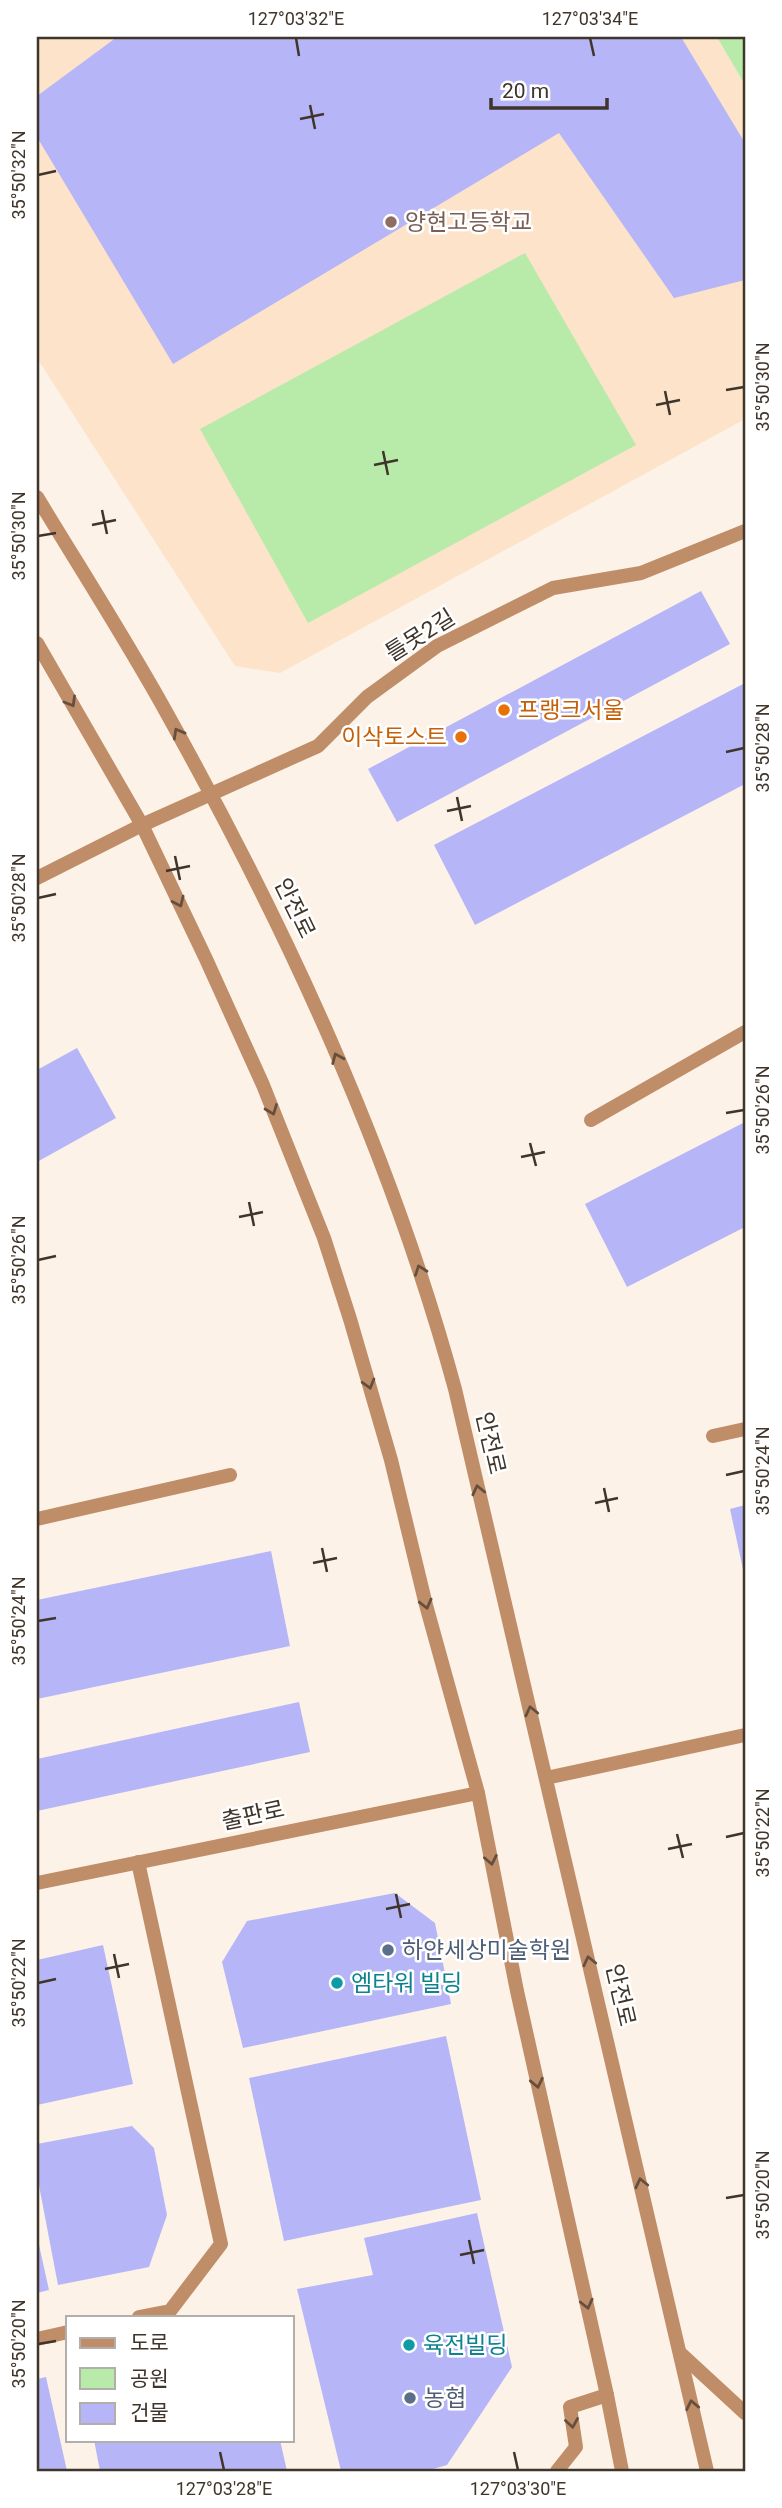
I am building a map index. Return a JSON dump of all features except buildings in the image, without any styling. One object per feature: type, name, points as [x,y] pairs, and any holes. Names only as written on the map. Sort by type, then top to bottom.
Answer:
[{"type":"street","name":"안전로","points":[[37,497],[164,707],[277,920],[381,1159],[429,1295],[455,1389],[707,2471]]},
{"type":"street","name":"틀못2길","points":[[37,878],[142,825],[318,746],[367,697],[436,646],[553,588],[642,573],[745,531]]},
{"type":"street","points":[[37,643],[142,825],[263,1085],[324,1238],[391,1460],[426,1605],[478,1793],[523,2017],[622,2471]]},
{"type":"street","points":[[591,1120],[745,1032]]},
{"type":"street","points":[[713,1436],[745,1429]]},
{"type":"street","points":[[37,1519],[230,1475]]},
{"type":"street","points":[[546,1777],[745,1735]]},
{"type":"street","name":"출판로","points":[[37,1883],[478,1793]]},
{"type":"street","points":[[138,1862],[221,2244],[170,2311],[144,2316]]},
{"type":"street","points":[[37,2339],[66,2332]]},
{"type":"street","points":[[681,2354],[745,2413]]},
{"type":"street","points":[[557,2471],[576,2447],[570,2407],[607,2395]]},
{"type":"shaded area","name":"양현고등학교","points":[[44,37],[717,37],[745,85],[745,419],[280,673],[235,666],[37,358],[37,42]]},
{"type":"green space","points":[[717,37],[745,37],[745,85]]},
{"type":"green space","points":[[525,253],[636,445],[308,623],[200,429]]},
{"type":"place","name":"양현고등학교","points":[[391,222]]},
{"type":"place","name":"프랭크서울","points":[[504,710]]},
{"type":"place","name":"이삭토스트","points":[[461,737]]},
{"type":"place","name":"하얀세상미술학원","points":[[388,1950]]},
{"type":"place","name":"엠타워 빌딩","points":[[337,1983]]},
{"type":"place","name":"육전빌딩","points":[[409,2345]]},
{"type":"place","name":"농협","points":[[410,2398]]}]
